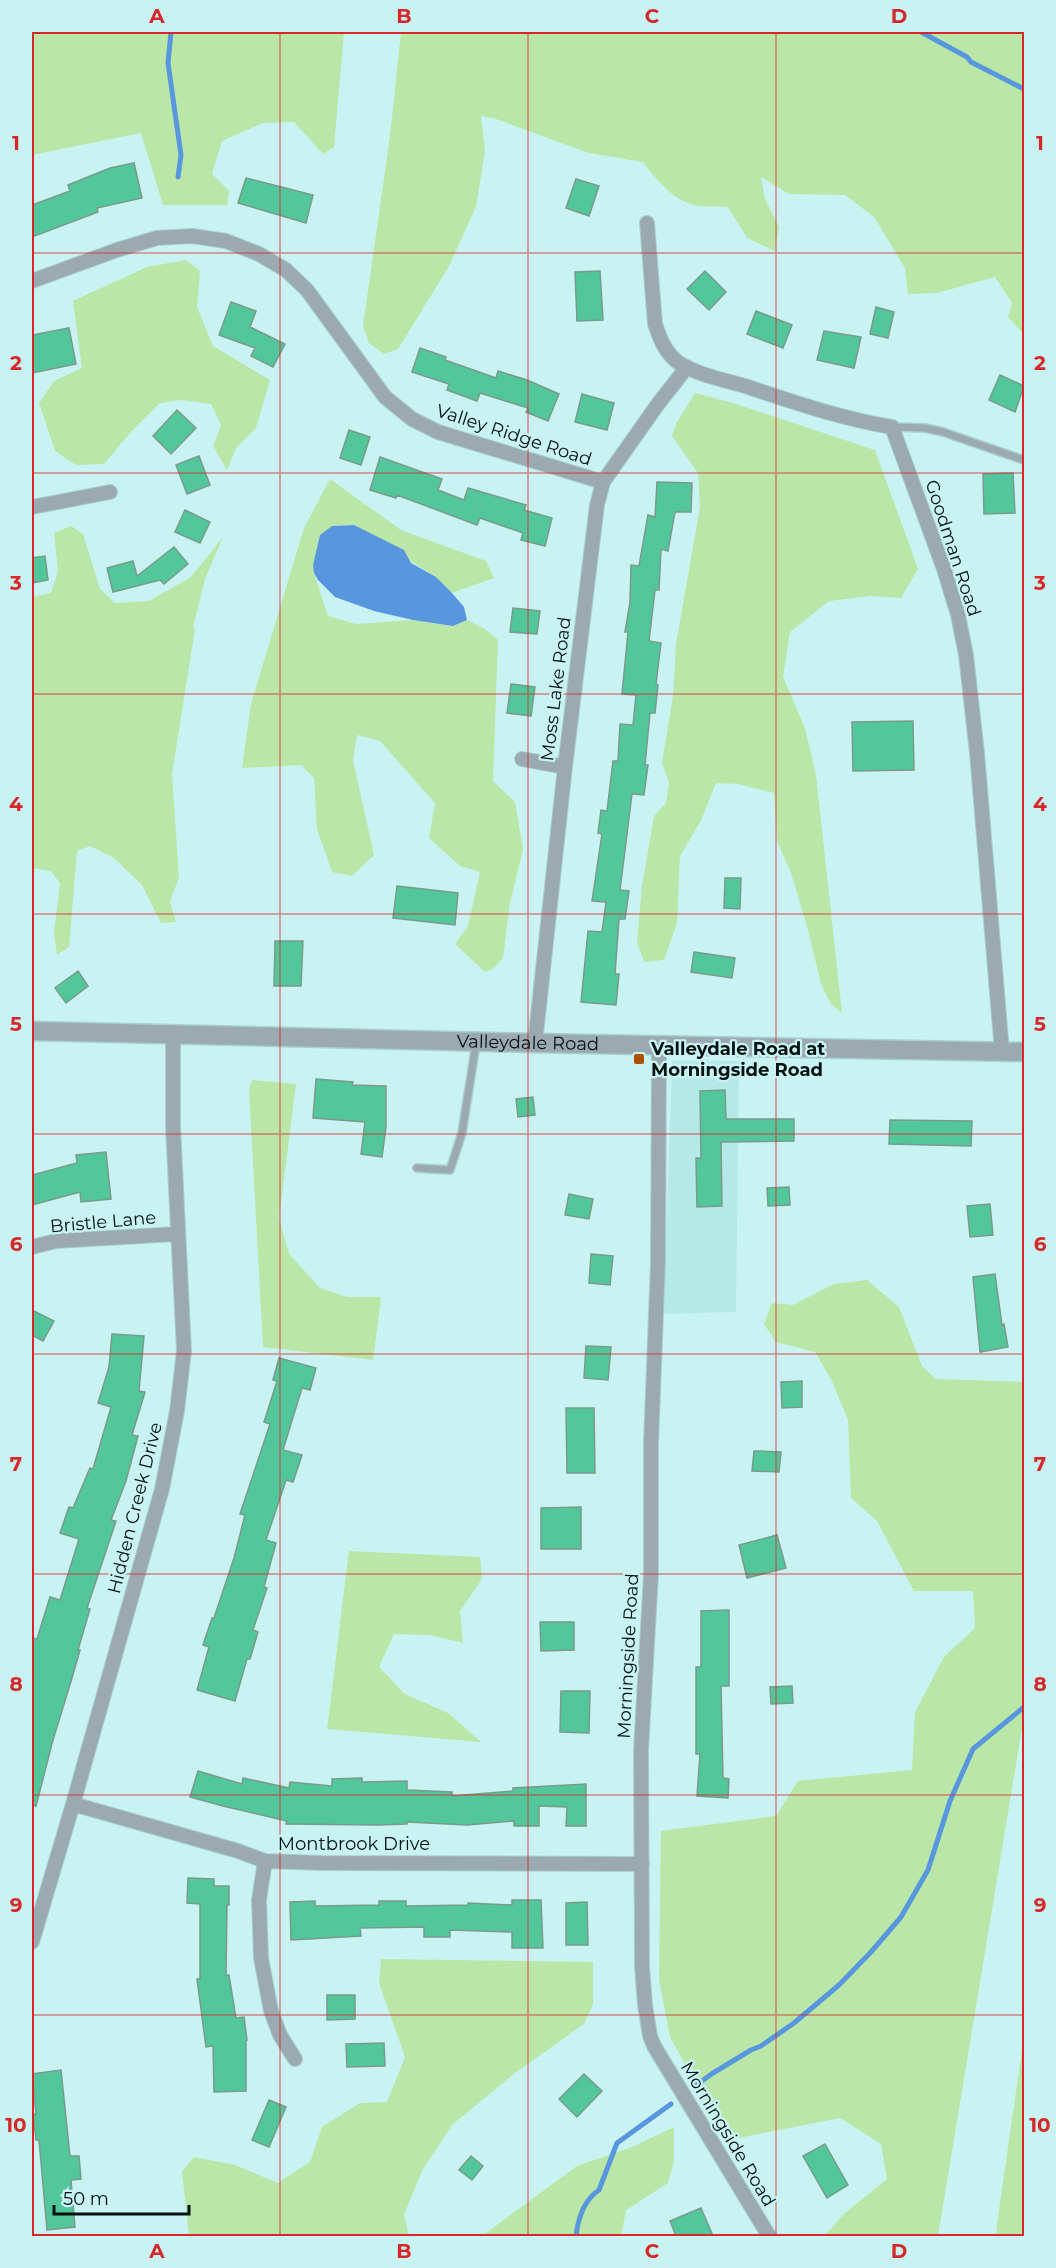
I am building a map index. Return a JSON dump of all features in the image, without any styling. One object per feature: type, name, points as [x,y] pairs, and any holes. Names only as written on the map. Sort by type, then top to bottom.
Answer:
[{"type":"street","points":[[647,224],[655,324],[668,353],[687,367],[813,408],[892,427]]},
{"type":"street","name":"Valley Ridge Road","points":[[32,281],[157,238],[192,236],[226,241],[258,254],[286,270],[307,290],[385,397],[412,419],[438,432],[603,482]]},
{"type":"street","name":"Moss Lake Road","points":[[535,1043],[593,530],[603,482],[687,367]]},
{"type":"street","name":"Goodman Road","points":[[892,427],[944,569],[958,615],[966,655],[977,753],[1002,1052]]},
{"type":"street","points":[[32,507],[110,492]]},
{"type":"street","points":[[522,759],[565,767]]},
{"type":"street","name":"Valleydale Road","points":[[32,1031],[1024,1052]]},
{"type":"street","name":"Hidden Creek Drive","points":[[32,1942],[162,1489],[177,1411],[184,1351],[177,1234],[173,1034]]},
{"type":"street","name":"Morningside Road","points":[[659,1045],[658,1262],[651,1443],[651,1574],[641,1750],[642,1967],[645,2005],[650,2036],[674,2080],[769,2236]]},
{"type":"street","name":"Bristle Lane","points":[[32,1247],[56,1241],[177,1234]]},
{"type":"street","name":"Montbrook Drive","points":[[73,1804],[238,1851],[265,1861],[642,1864]]},
{"type":"street","points":[[265,1861],[259,1900],[261,1958],[271,2012],[280,2035],[295,2059]]},
{"type":"lane","points":[[892,427],[925,428],[943,432],[1024,460]]},
{"type":"lane","points":[[417,1168],[450,1170],[462,1133],[477,1041]]},
{"type":"shaded area","points":[[672,1061],[739,1061],[736,1312],[664,1314]]},
{"type":"green space","points":[[32,32],[344,32],[334,147],[323,154],[294,122],[263,123],[222,141],[212,174],[229,191],[227,205],[163,205],[141,133],[32,155]]},
{"type":"green space","points":[[401,32],[1024,32],[1024,335],[1008,317],[1012,303],[995,277],[937,293],[908,294],[905,268],[874,217],[845,195],[789,194],[761,177],[765,199],[779,227],[775,251],[747,238],[728,207],[699,206],[682,200],[660,183],[643,162],[589,153],[496,119],[481,116],[485,151],[476,207],[448,268],[398,349],[384,354],[369,343],[363,326],[390,136]]},
{"type":"green space","points":[[186,260],[200,271],[197,307],[213,346],[270,380],[256,428],[236,448],[227,470],[213,446],[221,425],[211,404],[181,400],[160,403],[130,433],[104,464],[76,465],[55,451],[39,403],[54,381],[82,368],[73,301],[147,267]]},
{"type":"green space","points":[[695,393],[733,403],[875,450],[918,569],[901,598],[871,596],[829,601],[790,632],[783,677],[805,728],[816,775],[842,1013],[831,1004],[821,984],[791,873],[777,841],[774,793],[738,784],[716,783],[701,820],[680,856],[677,923],[664,960],[644,962],[637,942],[642,886],[654,816],[666,803],[669,783],[662,763],[673,696],[676,644],[700,507],[698,473],[672,436],[677,422]]},
{"type":"green space","points":[[330,479],[401,530],[486,561],[494,578],[452,593],[436,577],[354,525],[332,526],[314,573],[328,616],[356,624],[413,620],[453,626],[467,620],[485,629],[498,640],[493,781],[515,802],[523,849],[510,903],[503,958],[494,968],[485,972],[455,944],[468,926],[480,872],[460,866],[429,838],[435,803],[380,741],[357,735],[353,760],[374,855],[352,876],[332,872],[317,829],[314,778],[301,765],[242,768],[251,704],[304,528]]},
{"type":"green space","points":[[71,526],[83,534],[100,589],[115,603],[149,601],[191,577],[223,537],[205,579],[193,628],[195,629],[172,774],[179,877],[170,902],[176,922],[161,923],[142,885],[114,858],[90,846],[77,851],[69,947],[57,955],[54,933],[60,883],[51,871],[32,868],[32,597],[51,593],[58,571],[54,533]]},
{"type":"green space","points":[[252,1080],[296,1084],[279,1218],[289,1254],[320,1288],[347,1297],[381,1297],[373,1360],[263,1347],[249,1089]]},
{"type":"green space","points":[[867,1280],[899,1307],[922,1366],[936,1379],[1024,1382],[1024,1716],[938,2236],[824,2236],[845,2213],[887,2179],[881,2144],[840,2118],[738,2138],[716,2120],[670,2037],[659,1980],[661,1831],[776,1816],[798,1781],[912,1770],[915,1712],[944,1657],[975,1628],[973,1591],[914,1591],[877,1521],[851,1498],[848,1420],[832,1381],[815,1352],[776,1342],[764,1324],[772,1303],[793,1305],[834,1284]]},
{"type":"green space","points":[[349,1551],[480,1557],[482,1579],[460,1611],[463,1643],[430,1635],[394,1634],[379,1667],[405,1694],[448,1713],[481,1742],[327,1729]]},
{"type":"green space","points":[[381,1959],[593,1962],[593,2004],[584,2024],[515,2073],[453,2124],[423,2169],[404,2214],[409,2236],[189,2236],[182,2172],[194,2157],[235,2165],[278,2183],[310,2162],[322,2127],[360,2103],[387,2102],[405,2057],[379,1983]]},
{"type":"green space","points":[[1024,2036],[1024,2236],[996,2236],[997,2224]]},
{"type":"green space","points":[[674,2127],[674,2161],[668,2183],[626,2210],[621,2236],[482,2236],[577,2166],[632,2147]]},
{"type":"water","points":[[354,525],[404,550],[411,563],[436,577],[452,593],[464,607],[467,620],[453,626],[413,620],[374,611],[335,597],[314,573],[313,565],[320,535],[332,526]]},
{"type":"building","points":[[134,163],[142,198],[97,208],[98,212],[32,237],[32,205],[70,191],[68,185],[110,168]]},
{"type":"building","points":[[246,178],[313,195],[306,223],[238,203]]},
{"type":"building","points":[[576,179],[599,186],[589,216],[566,208]]},
{"type":"building","points":[[600,271],[603,320],[577,321],[575,272]]},
{"type":"building","points":[[705,271],[726,292],[709,310],[687,289]]},
{"type":"building","points":[[231,302],[256,311],[250,327],[285,344],[273,367],[251,356],[255,348],[219,335]]},
{"type":"building","points":[[876,307],[894,312],[888,338],[870,334]]},
{"type":"building","points":[[756,311],[792,325],[783,348],[747,334]]},
{"type":"building","points":[[69,328],[76,364],[32,373],[32,335]]},
{"type":"building","points":[[824,331],[861,337],[854,368],[817,360]]},
{"type":"building","points":[[420,348],[446,357],[445,360],[496,378],[498,371],[527,380],[559,394],[548,421],[526,412],[528,408],[480,393],[477,401],[447,390],[449,384],[412,372]]},
{"type":"building","points":[[1000,375],[1024,386],[1015,412],[989,400]]},
{"type":"building","points":[[582,394],[614,403],[607,430],[575,422]]},
{"type":"building","points":[[177,410],[196,428],[171,454],[153,436]]},
{"type":"building","points":[[349,430],[370,437],[361,465],[340,458]]},
{"type":"building","points":[[199,456],[210,485],[187,494],[176,465]]},
{"type":"building","points":[[380,457],[442,479],[438,490],[464,500],[468,488],[526,505],[524,510],[552,518],[545,546],[521,540],[523,533],[480,518],[477,525],[397,495],[396,498],[370,490]]},
{"type":"building","points":[[1013,473],[1015,513],[984,514],[983,474]]},
{"type":"building","points":[[657,482],[692,483],[691,512],[675,512],[668,551],[661,549],[659,590],[655,590],[649,641],[661,643],[656,684],[658,685],[655,713],[650,713],[645,765],[648,765],[644,795],[632,794],[620,890],[629,891],[625,919],[619,919],[615,974],[619,974],[616,1005],[581,1002],[588,931],[602,932],[606,902],[592,901],[602,834],[598,833],[601,810],[607,811],[613,761],[618,761],[620,724],[633,725],[636,695],[622,694],[631,565],[639,566],[648,515],[655,517]]},
{"type":"building","points":[[185,510],[210,522],[200,543],[175,532]]},
{"type":"building","points":[[174,547],[188,564],[164,584],[160,580],[113,592],[107,568],[133,561],[137,576]]},
{"type":"building","points":[[45,556],[48,580],[32,583],[32,558]]},
{"type":"building","points":[[513,608],[540,611],[537,634],[510,632]]},
{"type":"building","points":[[511,684],[535,687],[531,716],[507,713]]},
{"type":"building","points":[[913,721],[914,770],[853,771],[852,722]]},
{"type":"building","points":[[725,878],[741,878],[740,909],[724,908]]},
{"type":"building","points":[[397,886],[458,893],[455,925],[393,918]]},
{"type":"building","points":[[275,941],[303,941],[301,986],[274,986]]},
{"type":"building","points":[[694,952],[735,958],[732,978],[691,972]]},
{"type":"building","points":[[78,971],[88,986],[66,1003],[55,988]]},
{"type":"building","points":[[316,1079],[353,1082],[352,1085],[386,1086],[386,1127],[382,1157],[361,1154],[365,1122],[313,1118]]},
{"type":"building","points":[[725,1090],[726,1119],[794,1119],[794,1141],[721,1142],[722,1206],[697,1207],[696,1158],[701,1158],[700,1091]]},
{"type":"building","points":[[533,1097],[535,1115],[518,1117],[516,1099]]},
{"type":"building","points":[[890,1120],[972,1121],[971,1146],[889,1144]]},
{"type":"building","points":[[106,1152],[111,1199],[81,1202],[80,1192],[32,1205],[32,1175],[77,1163],[76,1155]]},
{"type":"building","points":[[789,1187],[790,1205],[768,1206],[767,1188]]},
{"type":"building","points":[[569,1194],[593,1199],[589,1219],[565,1215]]},
{"type":"building","points":[[990,1204],[993,1235],[970,1237],[967,1206]]},
{"type":"building","points":[[591,1254],[613,1256],[610,1285],[589,1283]]},
{"type":"building","points":[[995,1274],[1002,1325],[1004,1324],[1008,1347],[980,1352],[973,1277]]},
{"type":"building","points":[[32,1310],[54,1321],[43,1341],[32,1335]]},
{"type":"building","points":[[112,1334],[144,1336],[139,1391],[145,1392],[132,1435],[138,1436],[126,1481],[111,1520],[116,1521],[87,1608],[90,1609],[78,1650],[80,1650],[36,1806],[32,1805],[32,1638],[37,1639],[50,1597],[60,1600],[79,1539],[60,1533],[69,1507],[73,1508],[90,1468],[93,1469],[111,1407],[98,1403],[109,1367]]},
{"type":"building","points":[[586,1346],[611,1347],[608,1380],[584,1378]]},
{"type":"building","points":[[279,1358],[316,1368],[310,1390],[302,1388],[283,1450],[302,1455],[293,1482],[286,1480],[266,1540],[276,1543],[264,1587],[267,1588],[253,1630],[258,1632],[250,1659],[247,1659],[235,1701],[197,1690],[209,1647],[203,1645],[234,1558],[245,1515],[240,1514],[270,1424],[264,1422],[277,1381],[273,1380]]},
{"type":"building","points":[[802,1381],[802,1407],[782,1408],[781,1382]]},
{"type":"building","points":[[566,1408],[594,1408],[595,1473],[567,1473]]},
{"type":"building","points":[[754,1451],[781,1452],[779,1472],[752,1471]]},
{"type":"building","points":[[581,1507],[581,1549],[541,1549],[541,1508]]},
{"type":"building","points":[[777,1535],[786,1568],[747,1578],[739,1545]]},
{"type":"building","points":[[729,1610],[729,1686],[721,1686],[723,1778],[729,1779],[728,1798],[697,1796],[700,1754],[696,1754],[696,1667],[701,1667],[701,1611]]},
{"type":"building","points":[[540,1622],[574,1622],[574,1650],[541,1651]]},
{"type":"building","points":[[792,1686],[793,1703],[771,1704],[770,1687]]},
{"type":"building","points":[[561,1691],[590,1691],[589,1733],[560,1732]]},
{"type":"building","points":[[198,1771],[242,1784],[243,1778],[289,1788],[290,1782],[332,1786],[332,1779],[362,1778],[362,1782],[407,1781],[407,1790],[452,1792],[452,1796],[513,1791],[513,1788],[586,1784],[586,1826],[566,1826],[567,1807],[539,1806],[539,1826],[514,1826],[514,1821],[467,1825],[407,1822],[407,1824],[378,1825],[286,1824],[287,1821],[190,1797]]},
{"type":"building","points":[[188,1878],[214,1879],[214,1886],[229,1886],[226,1975],[229,1975],[236,2018],[244,2017],[247,2040],[246,2091],[214,2092],[213,2046],[206,2047],[197,1979],[200,1979],[200,1904],[187,1903]]},
{"type":"building","points":[[512,1900],[541,1900],[543,1948],[512,1948],[512,1932],[450,1930],[450,1937],[424,1937],[424,1927],[360,1928],[361,1936],[291,1940],[290,1902],[315,1901],[315,1906],[379,1905],[379,1901],[406,1901],[406,1906],[468,1905],[468,1903],[512,1905]]},
{"type":"building","points":[[587,1902],[588,1945],[566,1945],[566,1903]]},
{"type":"building","points":[[327,1995],[355,1995],[355,2019],[327,2020]]},
{"type":"building","points":[[384,2043],[385,2066],[347,2067],[346,2044]]},
{"type":"building","points":[[61,2070],[70,2156],[79,2156],[81,2179],[71,2180],[75,2227],[47,2230],[39,2140],[36,2140],[33,2114],[36,2114],[32,2074]]},
{"type":"building","points":[[584,2074],[602,2091],[577,2117],[559,2099]]},
{"type":"building","points":[[269,2100],[286,2107],[269,2147],[252,2140]]},
{"type":"building","points":[[825,2144],[848,2185],[827,2198],[803,2156]]},
{"type":"building","points":[[471,2156],[483,2166],[472,2180],[459,2170]]},
{"type":"building","points":[[701,2208],[713,2236],[676,2236],[670,2221]]},
{"type":"waterway","points":[[171,32],[168,63],[181,155],[178,177]]},
{"type":"waterway","points":[[921,32],[967,57],[971,62],[1024,89]]},
{"type":"waterway","points":[[695,2086],[794,2023],[839,1985],[871,1952],[901,1917],[928,1870],[950,1801],[973,1749],[1024,1707]]},
{"type":"waterway","points":[[576,2236],[583,2210],[589,2199],[599,2190],[617,2143],[671,2104]]},
{"type":"place","name":"Valleydale Road at Morningside Road","points":[[639,1059]]}]
